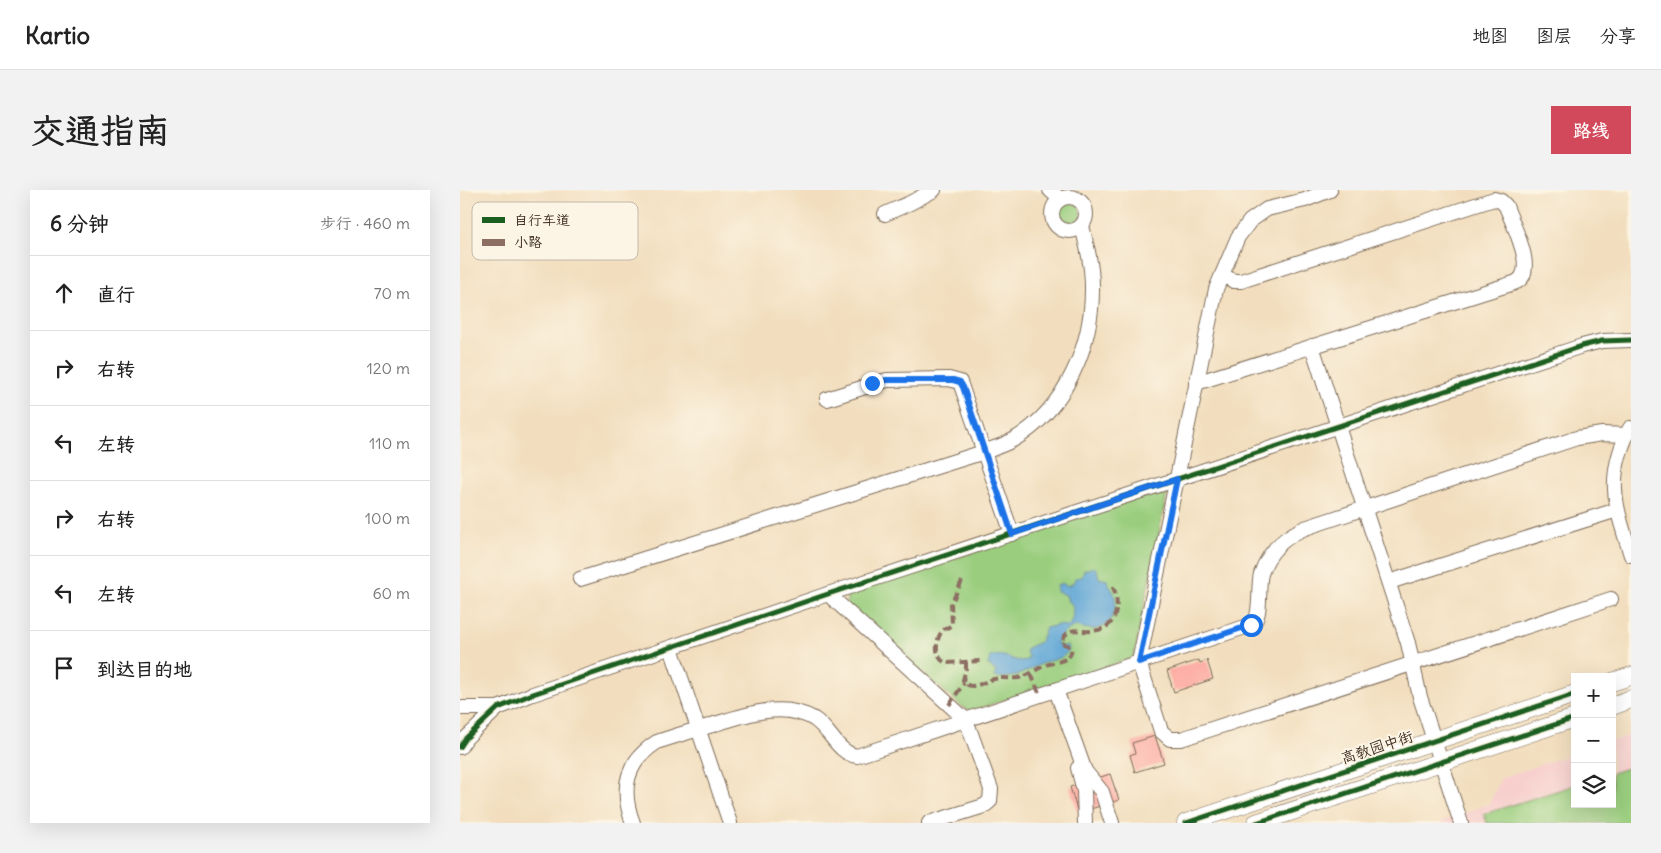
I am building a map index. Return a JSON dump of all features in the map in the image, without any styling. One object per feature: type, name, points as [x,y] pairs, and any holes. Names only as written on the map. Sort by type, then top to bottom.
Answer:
[{"type":"main road","points":[[1616,681],[1631,676]]},
{"type":"main road","name":"高教园中街","points":[[1186,823],[1571,695]]},
{"type":"main road","points":[[1616,705],[1631,699]]},
{"type":"main road","points":[[1256,823],[1571,719]]},
{"type":"street","points":[[885,214],[934,190]]},
{"type":"street","points":[[1330,190],[1305,200],[1267,210],[1258,214],[1250,221],[1238,237],[1213,300],[1139,662],[1159,727],[1167,737],[1177,740],[1611,598]]},
{"type":"street","points":[[580,579],[984,452],[1012,440],[1037,421],[1057,399],[1074,370],[1090,319],[1091,273],[1082,226],[1087,215],[1084,204],[1074,197],[1055,194],[1051,216],[1056,226],[1065,231],[1071,231],[1082,226]]},
{"type":"street","points":[[1196,383],[1518,282],[1525,273],[1526,263],[1504,203],[1497,199],[1488,200],[1241,281],[1234,281],[1222,275]]},
{"type":"street","points":[[460,747],[466,738],[498,708],[530,695],[828,594],[1595,342],[1631,340]]},
{"type":"street","points":[[1312,346],[1389,582],[1408,643],[1420,697],[1461,823]]},
{"type":"street","points":[[827,399],[872,383],[887,380],[956,380],[963,387],[1012,534]]},
{"type":"street","points":[[634,823],[629,808],[627,782],[636,761],[644,750],[657,742],[755,712],[790,712],[804,715],[817,721],[845,752],[858,756],[1254,624],[1258,615],[1261,575],[1270,554],[1284,540],[1298,531],[1577,438],[1629,431],[1620,452],[1614,493],[1617,510],[1631,555]]},
{"type":"street","points":[[1389,582],[1617,510]]},
{"type":"street","points":[[828,594],[966,720],[991,789],[990,801],[984,806],[929,823]]},
{"type":"street","points":[[671,648],[730,823]]},
{"type":"street","points":[[1053,691],[1083,781],[1085,823]]},
{"type":"street","points":[[1053,691],[1085,770],[1102,792],[1112,823]]},
{"type":"street","points":[[460,708],[498,708]]},
{"type":"shaded area","points":[[1631,735],[1631,823],[1438,823],[1489,804],[1501,778],[1571,754],[1571,808],[1616,808],[1616,740]]},
{"type":"green space","points":[[1069,202],[1074,203],[1080,209],[1080,219],[1074,225],[1069,226],[1064,225],[1058,219],[1057,214],[1058,209],[1064,203]]},
{"type":"green space","points":[[1161,491],[1167,493],[1132,658],[971,711],[961,706],[847,606],[847,594]]},
{"type":"green space","points":[[1631,767],[1631,823],[1487,823],[1484,814],[1571,786],[1571,808],[1616,808],[1616,772]]},
{"type":"water","points":[[1094,567],[1099,578],[1107,580],[1115,596],[1114,612],[1109,622],[1097,629],[1076,626],[1064,633],[1057,643],[1059,646],[1068,646],[1069,650],[1062,657],[1016,676],[994,677],[996,671],[988,665],[990,657],[1005,656],[1022,661],[1027,660],[1029,657],[1026,653],[1027,648],[1040,642],[1046,628],[1058,625],[1068,626],[1070,624],[1073,616],[1072,604],[1068,601],[1066,595],[1057,592],[1057,586],[1061,583],[1068,586],[1074,582],[1075,578],[1082,577],[1084,570]]},
{"type":"building","points":[[1199,660],[1200,663],[1207,660],[1213,679],[1174,692],[1167,671]]},
{"type":"building","points":[[1155,736],[1164,763],[1135,772],[1130,755],[1135,753],[1132,743]]},
{"type":"building","points":[[1110,774],[1119,800],[1078,813],[1070,787]]},
{"type":"marked path","points":[[962,581],[951,604],[952,624],[942,631],[937,649],[939,657],[946,663],[981,661]]},
{"type":"marked path","points":[[966,662],[963,680],[969,686],[973,686],[997,678],[1022,677],[1046,665],[1067,658],[1070,656],[1071,647],[1062,643],[1068,633],[1074,630],[1100,630],[1112,621],[1117,604],[1111,584]]},
{"type":"marked path","points":[[1031,674],[1040,695]]},
{"type":"marked path","points":[[949,705],[964,683]]},
{"type":"cycle path","points":[[460,747],[466,738],[498,708],[530,695],[828,594],[1582,346],[1602,341],[1631,340]]},
{"type":"cycle path","points":[[1186,823],[1571,695]]},
{"type":"cycle path","points":[[1256,823],[1571,719]]},
{"type":"route","points":[[872,383],[887,380],[956,380],[960,382],[1012,534],[1177,479],[1139,662],[1251,625]]}]
